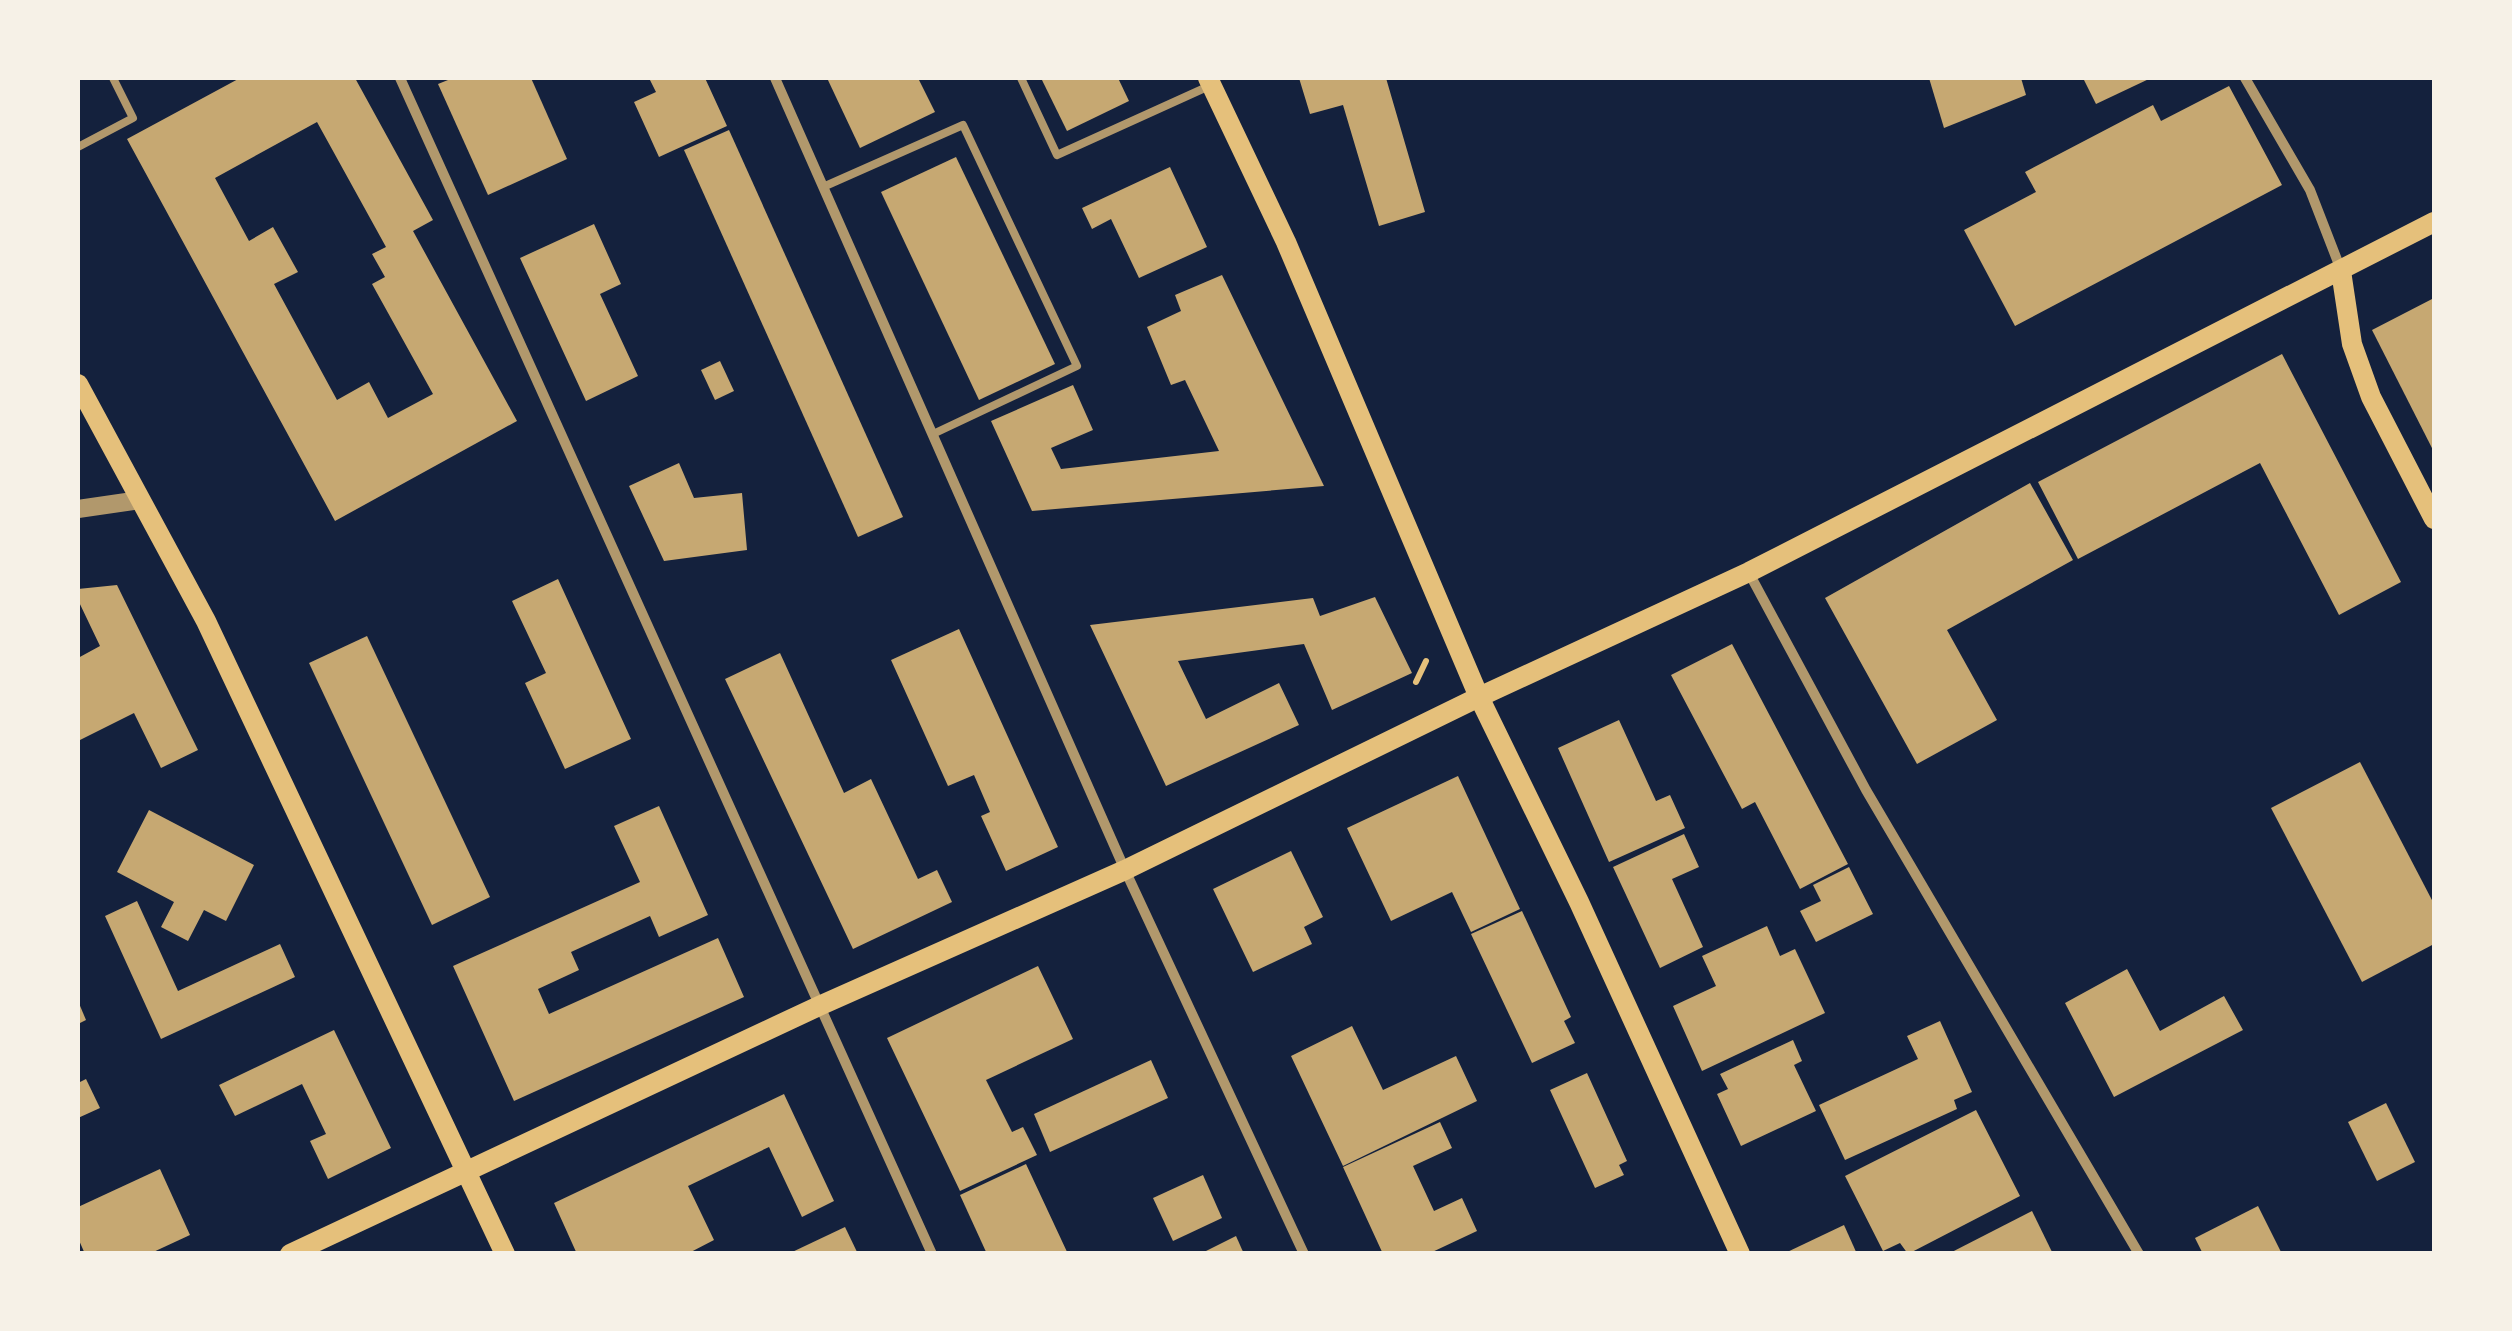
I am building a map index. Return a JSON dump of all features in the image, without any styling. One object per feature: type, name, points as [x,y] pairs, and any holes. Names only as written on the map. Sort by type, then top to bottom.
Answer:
[{"type":"main road","points":[[1210,81],[1286,242],[1479,696],[1579,902],[1740,1254]]},
{"type":"main road","points":[[290,1254],[818,1006],[1125,870],[1479,696],[1749,572],[2434,222]]},
{"type":"main road","points":[[2341,270],[2352,344],[2371,396],[2434,518]]},
{"type":"main road","points":[[78,384],[206,621],[505,1254]]},
{"type":"street","points":[[400,78],[932,1254]]},
{"type":"street","points":[[775,78],[1125,870],[1304,1254]]},
{"type":"street","points":[[2245,78],[2310,190],[2341,270]]},
{"type":"street","points":[[78,509],[140,500]]},
{"type":"street","points":[[1749,572],[1866,790],[2138,1254]]},
{"type":"lane","points":[[78,148],[133,118],[113,78]]},
{"type":"lane","points":[[1020,78],[1057,154],[1210,81]]},
{"type":"lane","points":[[824,186],[963,125],[1076,366],[933,434]]},
{"type":"path","points":[[1416,682],[1426,660]]},
{"type":"building","points":[[240,78],[355,78],[433,220],[413,231],[517,421],[335,521],[127,139]],"holes":[[[317,122],[386,247],[372,254],[385,277],[372,284],[433,394],[388,418],[369,382],[337,400],[274,284],[298,272],[273,227],[249,241],[215,178]]]},
{"type":"building","points":[[453,78],[531,78],[567,159],[488,195],[438,84]]},
{"type":"building","points":[[649,78],[705,78],[727,126],[659,157],[634,102],[656,92]]},
{"type":"building","points":[[827,78],[918,78],[935,112],[860,148]]},
{"type":"building","points":[[1041,78],[1118,78],[1129,101],[1067,131]]},
{"type":"building","points":[[1299,78],[1386,78],[1425,212],[1379,226],[1343,105],[1310,114]]},
{"type":"building","points":[[1929,78],[2021,78],[2026,95],[1944,128]]},
{"type":"building","points":[[2083,78],[2151,78],[2096,104]]},
{"type":"building","points":[[2229,86],[2282,185],[2015,326],[1964,230],[2036,192],[2025,172],[2153,105],[2161,121]]},
{"type":"building","points":[[729,130],[903,517],[858,537],[684,150]]},
{"type":"building","points":[[956,157],[1055,364],[979,400],[881,192]]},
{"type":"building","points":[[1170,167],[1207,247],[1139,278],[1111,219],[1092,229],[1082,208]]},
{"type":"building","points":[[594,224],[621,284],[600,294],[638,376],[586,401],[520,258]]},
{"type":"building","points":[[1222,275],[1324,486],[1032,511],[991,421],[1073,385],[1093,430],[1051,448],[1061,469],[1219,451],[1185,380],[1171,385],[1147,327],[1181,311],[1175,295]]},
{"type":"building","points":[[2434,298],[2434,452],[2372,330]]},
{"type":"building","points":[[2282,354],[2401,582],[2339,615],[2260,463],[2078,559],[2038,482]]},
{"type":"building","points":[[720,361],[734,391],[715,400],[701,370]]},
{"type":"building","points":[[679,463],[694,498],[742,493],[747,550],[664,561],[629,486]]},
{"type":"building","points":[[2030,483],[2073,560],[1947,630],[1997,720],[1917,764],[1825,598]]},
{"type":"building","points":[[558,579],[631,739],[565,769],[525,683],[546,673],[512,601]]},
{"type":"building","points":[[117,585],[198,750],[161,768],[134,713],[78,741],[78,658],[100,646],[78,600],[78,589]]},
{"type":"building","points":[[1375,597],[1412,673],[1332,710],[1304,644],[1178,661],[1206,719],[1279,683],[1299,725],[1166,786],[1090,625],[1313,598],[1320,616]]},
{"type":"building","points":[[959,629],[1058,847],[1006,871],[981,816],[990,812],[974,775],[948,786],[891,660]]},
{"type":"building","points":[[367,636],[490,897],[432,925],[309,663]]},
{"type":"building","points":[[1732,644],[1848,864],[1800,889],[1755,802],[1742,809],[1671,675]]},
{"type":"building","points":[[780,653],[844,793],[871,779],[918,879],[937,870],[952,902],[853,949],[725,679]]},
{"type":"building","points":[[1619,720],[1656,801],[1670,795],[1685,828],[1609,862],[1558,748]]},
{"type":"building","points":[[2360,762],[2434,904],[2434,944],[2362,982],[2271,808]]},
{"type":"building","points":[[1458,776],[1520,909],[1471,932],[1452,892],[1391,921],[1347,828]]},
{"type":"building","points":[[659,806],[708,915],[659,937],[650,916],[571,952],[579,970],[538,989],[549,1014],[718,938],[744,997],[514,1101],[453,966],[640,882],[614,826]]},
{"type":"building","points":[[149,810],[254,865],[226,921],[204,910],[188,941],[161,927],[174,902],[117,872]]},
{"type":"building","points":[[1684,834],[1699,867],[1672,879],[1703,947],[1660,968],[1613,867]]},
{"type":"building","points":[[1291,851],[1323,917],[1304,927],[1312,944],[1253,972],[1213,889]]},
{"type":"building","points":[[1849,867],[1873,914],[1816,942],[1800,911],[1821,901],[1813,885]]},
{"type":"building","points":[[137,901],[178,991],[280,944],[295,977],[161,1039],[105,916]]},
{"type":"building","points":[[1522,911],[1571,1017],[1564,1021],[1575,1043],[1532,1063],[1471,934]]},
{"type":"building","points":[[1767,926],[1780,956],[1795,949],[1825,1013],[1702,1071],[1673,1006],[1716,986],[1702,956]]},
{"type":"building","points":[[1038,966],[1073,1039],[986,1080],[1012,1132],[1023,1127],[1037,1155],[960,1191],[887,1038]]},
{"type":"building","points":[[2127,969],[2160,1031],[2224,996],[2243,1030],[2114,1097],[2065,1003]]},
{"type":"building","points":[[78,1001],[86,1020],[78,1024]]},
{"type":"building","points":[[1940,1021],[1972,1092],[1954,1100],[1957,1109],[1845,1160],[1819,1105],[1918,1059],[1907,1036]]},
{"type":"building","points":[[1352,1026],[1383,1090],[1456,1056],[1477,1101],[1343,1166],[1291,1056]]},
{"type":"building","points":[[334,1030],[391,1148],[328,1179],[310,1141],[326,1134],[302,1084],[235,1116],[219,1085]]},
{"type":"building","points":[[1793,1040],[1802,1061],[1794,1065],[1816,1111],[1741,1146],[1717,1094],[1728,1089],[1720,1074]]},
{"type":"building","points":[[1151,1060],[1168,1098],[1050,1152],[1034,1114]]},
{"type":"building","points":[[1587,1073],[1627,1161],[1619,1165],[1624,1175],[1595,1188],[1550,1090]]},
{"type":"building","points":[[86,1079],[100,1108],[78,1118],[78,1083]]},
{"type":"building","points":[[784,1094],[834,1201],[802,1217],[769,1147],[688,1186],[714,1240],[687,1254],[577,1254],[554,1203]]},
{"type":"building","points":[[2386,1103],[2415,1162],[2377,1181],[2348,1122]]},
{"type":"building","points":[[1976,1110],[2020,1196],[1908,1254],[1900,1243],[1883,1251],[1845,1176]]},
{"type":"building","points":[[1440,1122],[1452,1148],[1413,1166],[1434,1211],[1462,1198],[1477,1231],[1428,1254],[1383,1254],[1343,1167]]},
{"type":"building","points":[[1026,1164],[1068,1254],[987,1254],[960,1195]]},
{"type":"building","points":[[160,1169],[190,1235],[149,1254],[85,1254],[78,1238],[78,1207]]},
{"type":"building","points":[[1203,1175],[1222,1218],[1173,1241],[1153,1198]]},
{"type":"building","points":[[2258,1206],[2282,1254],[2203,1254],[2195,1238]]},
{"type":"building","points":[[2032,1211],[2053,1254],[1948,1254]]},
{"type":"building","points":[[1844,1225],[1857,1254],[1783,1254]]},
{"type":"building","points":[[845,1227],[858,1254],[788,1254]]},
{"type":"building","points":[[1236,1236],[1244,1254],[1200,1254]]}]
